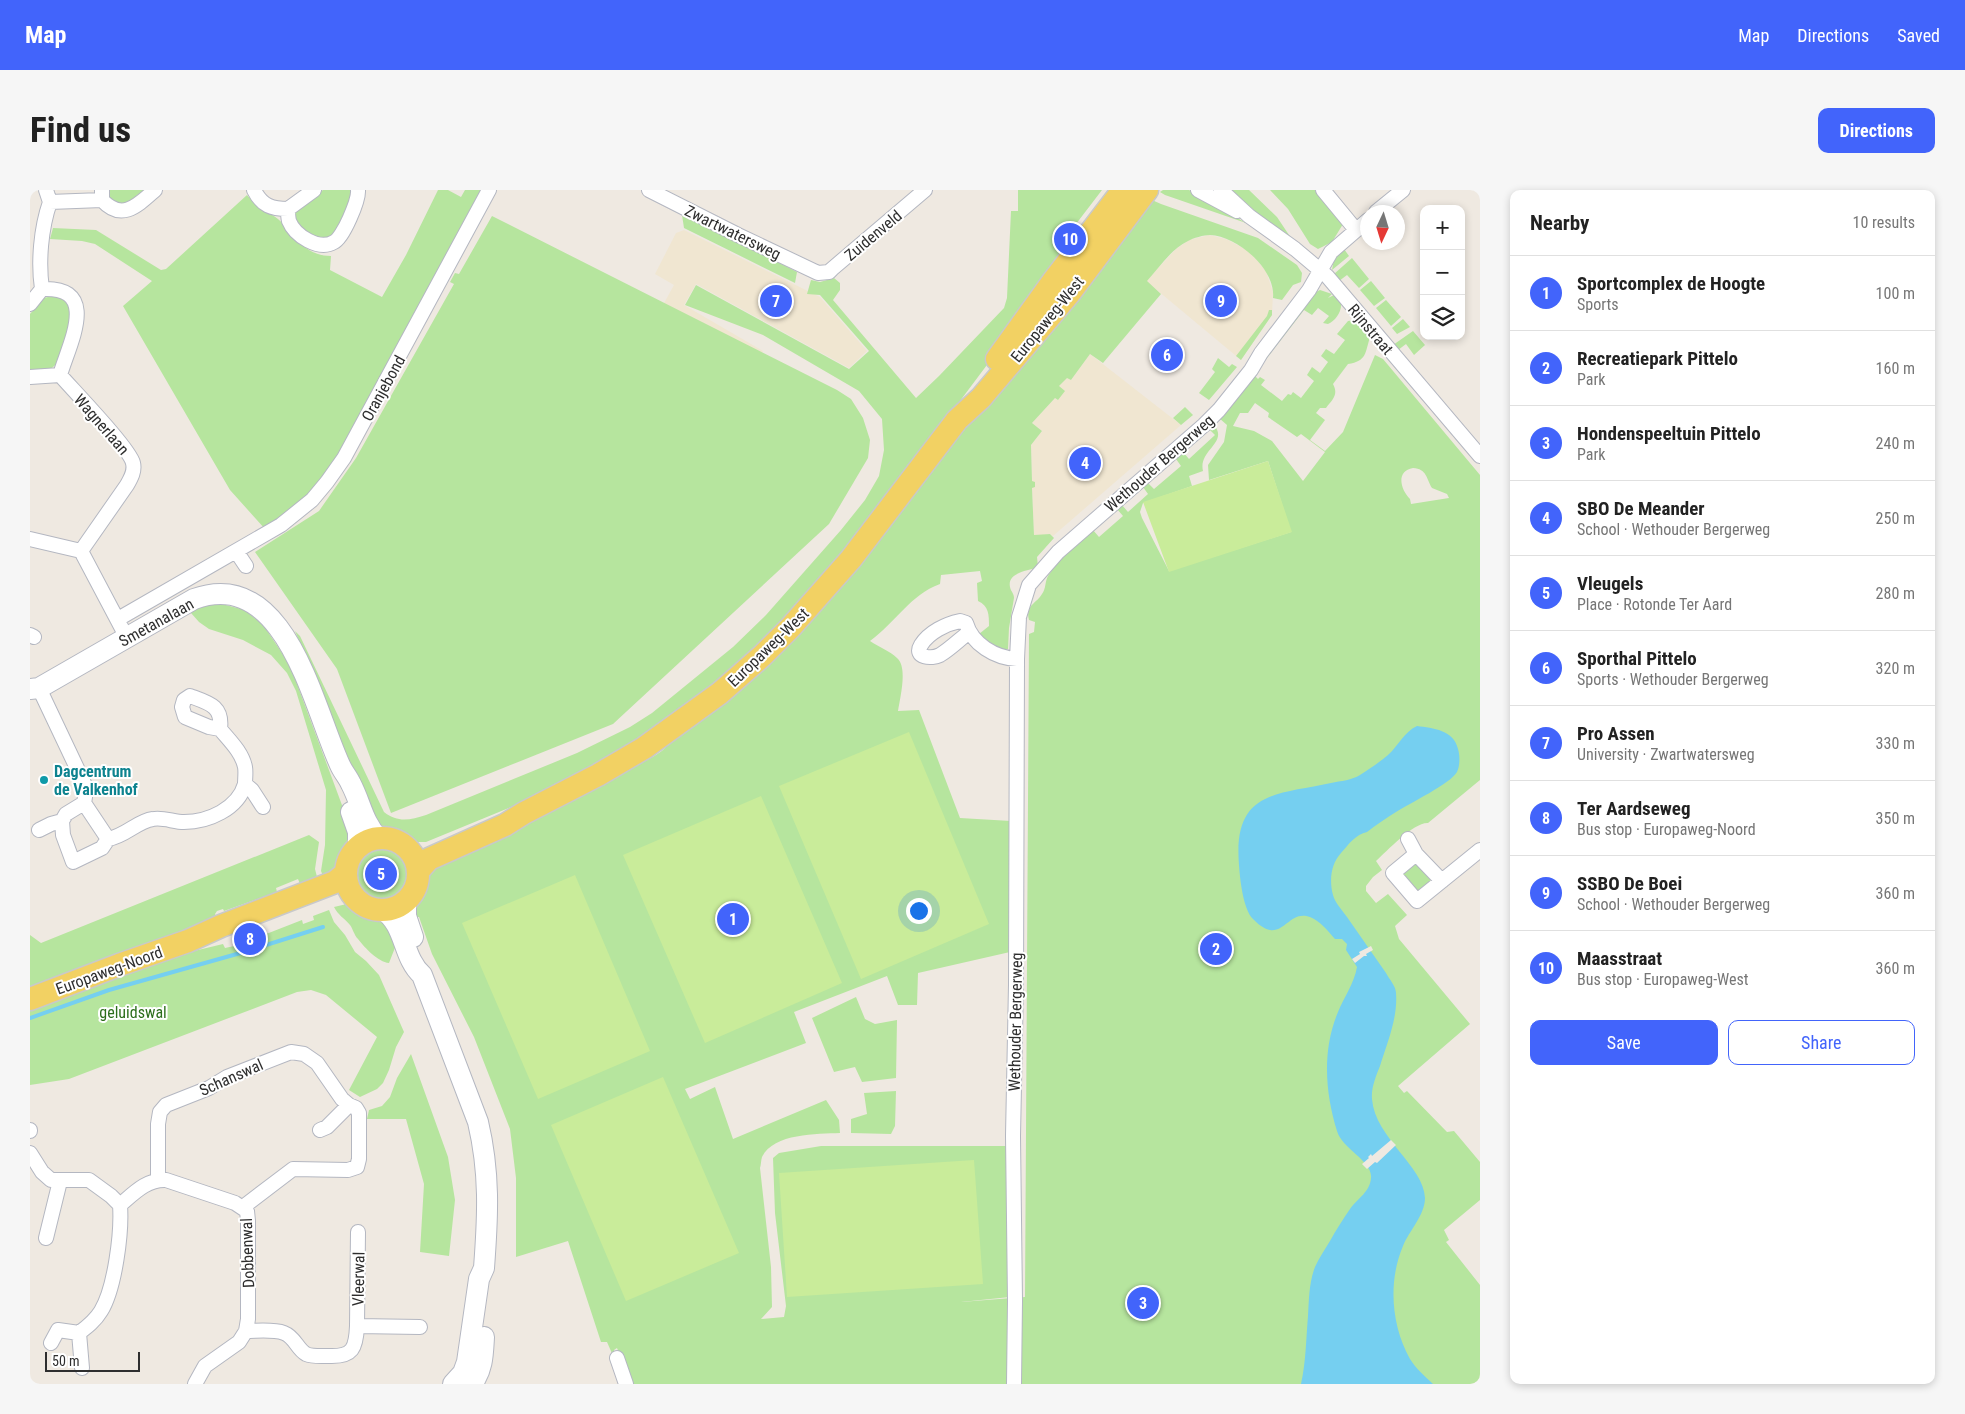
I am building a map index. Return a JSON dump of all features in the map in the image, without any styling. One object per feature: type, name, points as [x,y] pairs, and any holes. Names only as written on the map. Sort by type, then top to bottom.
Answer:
[{"type":"main road","name":"Europaweg-West","points":[[418,871],[429,859],[505,825],[524,813],[583,784],[644,748],[720,693],[762,656],[845,567],[958,418],[973,392],[1054,280],[1123,190]]},
{"type":"main road","name":"Europaweg-West","points":[[958,418],[981,398],[1069,294],[1147,190]]},
{"type":"main road","name":"Europaweg-West","points":[[408,849],[427,847],[501,818],[524,813]]},
{"type":"main road","points":[[378,838],[394,841],[408,849],[415,859],[418,871],[416,887],[406,900],[395,907],[383,910],[364,905],[354,896],[348,885],[346,873],[349,861],[358,848],[367,841],[378,838]]},
{"type":"main road","name":"Europaweg-Noord","points":[[30,999],[188,941],[221,926],[334,882],[346,873]]},
{"type":"main road","name":"Europaweg-Noord","points":[[188,941],[220,935],[339,895],[354,896]]},
{"type":"street","points":[[30,304],[42,289],[40,279],[48,196],[102,195],[111,208],[129,210],[155,190]]},
{"type":"street","points":[[254,190],[260,200],[270,208],[288,209],[314,190]]},
{"type":"street","points":[[288,209],[288,220],[299,234],[312,242],[327,245],[340,238],[357,200],[358,190]]},
{"type":"street","name":"Oranjebond","points":[[118,619],[281,525],[299,512],[327,482],[348,451],[489,190]]},
{"type":"street","name":"Zwartwatersweg","points":[[649,190],[818,273]]},
{"type":"street","name":"Zuidenveld","points":[[818,273],[832,270],[925,190]]},
{"type":"street","name":"Rijnstraat","points":[[1198,190],[1249,216]]},
{"type":"street","name":"Rijnstraat","points":[[1222,190],[1249,216],[1320,269],[1480,456]]},
{"type":"street","points":[[1323,190],[1356,230]]},
{"type":"street","points":[[1385,205],[1403,190]]},
{"type":"street","name":"Wethouder Bergerweg","points":[[1014,1384],[1013,1136],[1016,1023],[1016,659],[1019,617],[1029,585],[1058,552],[1219,410],[1251,370],[1261,353],[1309,290],[1330,252],[1360,227]]},
{"type":"street","points":[[30,377],[60,375],[76,325],[77,311],[75,302],[66,292],[42,289]]},
{"type":"street","name":"Wagnerlaan","points":[[60,375],[124,448],[134,464],[132,476],[127,485],[81,550]]},
{"type":"street","points":[[30,539],[81,550],[127,638]]},
{"type":"street","points":[[236,551],[246,566]]},
{"type":"street","points":[[171,588],[182,605]]},
{"type":"street","name":"Smetanalaan","points":[[34,689],[127,638],[182,605],[201,597],[224,594],[246,600],[256,605],[268,616],[297,656],[340,766],[351,784],[369,828],[378,838]]},
{"type":"street","points":[[968,633],[992,653],[1004,659],[1016,659]]},
{"type":"street","points":[[34,689],[84,783],[86,791],[84,803],[108,839]]},
{"type":"street","points":[[84,803],[66,814],[62,822],[63,835],[73,862],[102,848],[108,839],[118,837],[152,819],[183,822],[202,821],[232,805],[243,790],[246,769],[233,744],[220,729]]},
{"type":"street","name":"Smetanalaan","points":[[340,766],[343,787],[358,832],[358,848]]},
{"type":"street","points":[[245,784],[252,790],[263,806]]},
{"type":"street","points":[[39,830],[51,824],[62,822]]},
{"type":"street","points":[[1408,840],[1416,854],[1442,881]]},
{"type":"street","points":[[1416,854],[1393,873],[1417,901],[1480,850]]},
{"type":"street","points":[[406,900],[406,916],[423,967],[422,975],[478,1122],[483,1145],[488,1190],[484,1271],[479,1279],[469,1355],[475,1378],[453,1384]]},
{"type":"street","points":[[383,910],[396,921],[415,969],[422,975]]},
{"type":"street","name":"Schanswal","points":[[158,1180],[158,1124],[160,1112],[166,1105],[209,1088],[227,1077],[291,1052],[304,1054],[317,1063],[342,1099],[356,1108],[360,1119],[359,1158],[356,1167],[348,1170],[293,1169],[243,1207]]},
{"type":"street","points":[[320,1130],[327,1127],[349,1105]]},
{"type":"street","points":[[30,1153],[42,1172],[51,1180],[89,1180],[120,1205],[121,1227],[108,1296],[100,1312],[79,1333],[58,1330],[51,1342]]},
{"type":"street","points":[[120,1205],[149,1183],[158,1180]]},
{"type":"street","name":"Dobbenwal","points":[[158,1180],[235,1202],[247,1211],[248,1319],[246,1331]]},
{"type":"street","points":[[46,1238],[60,1181]]},
{"type":"street","name":"Vleerwal","points":[[246,1331],[282,1332],[290,1335],[305,1353],[314,1356],[346,1355],[353,1350],[357,1326],[358,1232]]},
{"type":"street","name":"Vleerwal","points":[[357,1326],[420,1327]]},
{"type":"street","points":[[195,1384],[205,1366],[239,1342],[246,1331]]},
{"type":"street","points":[[79,1333],[82,1368]]},
{"type":"street","points":[[617,1358],[626,1384]]},
{"type":"shaded area","points":[[684,230],[820,297],[867,351],[849,368],[696,284],[684,305],[763,351],[750,374],[652,325],[674,285],[655,274],[676,233]]},
{"type":"shaded area","points":[[1209,235],[1226,239],[1249,251],[1266,271],[1273,292],[1272,315],[1241,360],[1146,281],[1176,249],[1189,240]]},
{"type":"shaded area","points":[[1090,354],[1181,425],[1053,536],[1050,534],[1034,536],[1032,487],[1035,482],[1032,482],[1031,445],[1042,431],[1032,423],[1055,398],[1058,400],[1059,386],[1067,377],[1071,380]]},
{"type":"green space","points":[[108,190],[144,190],[127,203],[114,203],[108,196]]},
{"type":"green space","points":[[323,190],[352,190],[346,213],[337,231],[327,238],[314,239],[299,226],[293,215],[296,210]]},
{"type":"green space","points":[[438,190],[448,190],[461,197],[465,190],[484,190],[386,375],[319,487],[265,529],[230,490],[123,306],[152,281],[95,244],[82,241],[50,239],[53,228],[96,230],[161,270],[166,269],[247,195],[278,219],[307,248],[321,255],[331,256],[330,270],[382,297],[406,255]]},
{"type":"green space","points":[[1018,190],[1102,190],[1076,224],[1080,227],[1069,241],[1067,240],[1062,246],[1066,249],[1034,302],[936,433],[808,597],[709,690],[618,752],[533,798],[426,842],[411,842],[386,834],[370,818],[343,746],[295,631],[300,636],[384,812],[394,818],[404,820],[426,815],[577,753],[630,727],[652,713],[733,647],[766,615],[865,500],[879,476],[884,450],[882,419],[859,391],[763,335],[685,305],[696,285],[849,369],[869,351],[820,295],[807,294],[811,280],[820,282],[834,278],[840,283],[840,290],[833,300],[916,398],[1004,308],[1007,298],[1011,211],[1018,211]]},
{"type":"green space","points":[[1163,190],[1189,190],[1246,223],[1165,195],[1160,192]]},
{"type":"green space","points":[[1232,190],[1249,190],[1277,217],[1291,238],[1270,225]]},
{"type":"green space","points":[[1270,190],[1315,190],[1343,224],[1332,242],[1318,249],[1310,244],[1288,209]]},
{"type":"green space","points":[[1152,200],[1258,238],[1297,265],[1302,273],[1301,282],[1293,285],[1282,300],[1273,298],[1272,287],[1262,266],[1253,256],[1232,241],[1210,235],[1190,240],[1176,249],[1147,281],[1161,294],[1103,363],[1090,354],[1071,380],[1067,378],[1059,386],[1065,391],[1058,400],[1055,398],[1032,423],[1042,431],[1031,445],[1032,481],[1035,482],[1035,487],[1032,488],[1034,535],[1050,534],[1054,538],[1037,557],[1038,567],[1015,575],[1010,582],[1014,598],[1008,649],[1000,650],[980,638],[979,634],[989,626],[986,608],[978,601],[977,583],[982,581],[980,571],[941,575],[940,584],[929,589],[911,602],[870,641],[891,653],[900,662],[903,675],[898,711],[919,710],[960,818],[1011,821],[1010,952],[918,973],[917,1005],[898,1005],[887,976],[794,1012],[806,1043],[685,1089],[690,1099],[715,1087],[733,1139],[826,1100],[839,1120],[840,1133],[797,1136],[786,1139],[768,1149],[762,1157],[760,1168],[771,1267],[772,1307],[761,1319],[784,1317],[786,1306],[775,1213],[773,1158],[779,1153],[821,1146],[1011,1146],[1010,1297],[961,1302],[1025,1297],[1029,634],[1034,632],[1035,622],[1029,620],[1028,611],[1043,592],[1046,580],[1052,569],[1063,557],[1093,530],[1099,537],[1123,516],[1117,509],[1122,505],[1128,512],[1148,494],[1143,487],[1148,483],[1154,489],[1181,466],[1176,459],[1183,452],[1189,459],[1215,435],[1209,429],[1214,425],[1218,431],[1218,437],[1205,457],[1203,471],[1189,476],[1192,486],[1143,503],[1140,512],[1169,571],[1291,532],[1268,461],[1209,480],[1208,465],[1224,442],[1227,425],[1219,418],[1254,375],[1258,379],[1260,377],[1265,380],[1261,385],[1282,401],[1288,394],[1291,395],[1293,392],[1301,398],[1314,381],[1307,375],[1312,367],[1320,373],[1328,362],[1321,356],[1326,349],[1334,354],[1345,340],[1337,334],[1348,321],[1354,320],[1370,337],[1366,352],[1359,361],[1348,364],[1333,384],[1335,388],[1334,397],[1326,408],[1320,408],[1316,413],[1325,420],[1310,440],[1325,451],[1343,432],[1375,355],[1383,359],[1480,475],[1480,780],[1428,823],[1422,824],[1408,832],[1376,861],[1382,870],[1366,886],[1366,891],[1376,903],[1388,894],[1407,915],[1395,926],[1399,939],[1470,1024],[1398,1086],[1404,1093],[1407,1091],[1447,1132],[1454,1131],[1480,1162],[1480,1200],[1444,1230],[1449,1240],[1446,1242],[1480,1285],[1480,1384],[631,1384],[617,1348],[614,1350],[614,1358],[607,1342],[601,1342],[568,1241],[516,1257],[516,1178],[510,1129],[474,1037],[432,954],[419,917],[412,917],[417,894],[422,882],[428,871],[662,751],[674,737],[780,653],[829,601],[954,440]],"holes":[[[1255,403],[1269,413],[1268,417],[1297,437],[1301,434],[1325,452],[1303,481],[1272,441],[1254,431],[1233,426],[1240,413],[1248,413]],[[1413,468],[1424,472],[1432,488],[1447,494],[1449,498],[1411,504],[1401,481],[1404,473]]]},
{"type":"green space","points":[[683,213],[797,272],[795,283],[684,228]]},
{"type":"green space","points":[[492,216],[837,390],[851,399],[863,418],[870,440],[868,458],[829,524],[613,724],[391,813],[337,669],[255,552],[319,511],[356,458],[454,284],[450,282],[455,273],[459,274]]},
{"type":"green space","points":[[1344,249],[1349,256],[1332,270],[1334,259]]},
{"type":"green space","points":[[1352,258],[1369,279],[1359,288],[1347,275],[1339,281],[1334,274]]},
{"type":"green space","points":[[1371,281],[1385,298],[1374,306],[1360,290]]},
{"type":"green space","points":[[1320,290],[1332,294],[1328,298],[1334,295],[1341,303],[1339,313],[1333,321],[1328,324],[1323,323],[1329,316],[1318,308],[1312,315],[1304,310],[1260,367],[1305,302]]},
{"type":"green space","points":[[52,296],[64,299],[74,316],[66,344],[57,364],[48,370],[30,374],[30,314],[44,298]]},
{"type":"green space","points":[[1386,300],[1401,317],[1391,326],[1376,308]]},
{"type":"green space","points":[[1269,310],[1272,310],[1272,315],[1241,360],[1236,356],[1267,316]]},
{"type":"green space","points":[[1403,319],[1410,327],[1397,334],[1392,328]]},
{"type":"green space","points":[[1413,331],[1425,345],[1414,355],[1406,344],[1398,350],[1393,345]]},
{"type":"green space","points":[[1218,358],[1229,367],[1232,364],[1237,367],[1209,400],[1199,393],[1215,372],[1212,369]]},
{"type":"green space","points":[[1185,407],[1193,415],[1181,425],[1173,418]]},
{"type":"green space","points":[[1268,461],[1292,532],[1169,572],[1143,502]]},
{"type":"green space","points":[[218,603],[245,610],[264,626],[290,665],[349,824],[349,846],[344,862],[339,868],[323,876],[321,871],[325,845],[326,790],[296,691],[287,673],[271,655],[243,640],[209,629],[191,613],[195,608]]},
{"type":"green space","points":[[909,732],[989,924],[861,979],[779,786]]},
{"type":"green space","points":[[761,796],[842,983],[705,1043],[623,855]]},
{"type":"green space","points":[[309,835],[319,842],[315,869],[317,877],[300,884],[298,879],[276,888],[277,892],[224,911],[223,909],[217,911],[215,914],[216,918],[30,991],[30,935],[41,943]]},
{"type":"green space","points":[[382,847],[392,849],[401,855],[407,864],[409,874],[407,884],[401,893],[392,899],[382,901],[372,899],[363,893],[357,884],[355,874],[357,864],[363,855],[372,849]]},
{"type":"green space","points":[[1414,861],[1430,877],[1429,884],[1418,892],[1402,877],[1403,868]]},
{"type":"green space","points":[[575,875],[650,1051],[538,1099],[462,923]]},
{"type":"green space","points":[[351,903],[363,910],[378,915],[398,940],[389,963],[380,960],[368,950],[334,907]]},
{"type":"green space","name":"geluidswal","points":[[329,910],[334,922],[345,935],[355,952],[379,975],[404,1032],[396,1047],[383,1083],[377,1089],[360,1097],[349,1090],[377,1037],[326,995],[311,990],[297,992],[69,1079],[30,1085],[30,1008],[169,957],[223,944],[225,948],[248,943],[248,941],[302,920],[303,924],[314,920],[313,916]]},
{"type":"green space","points":[[856,997],[865,1019],[875,1024],[897,1020],[896,1078],[862,1082],[855,1067],[834,1072],[812,1018]]},
{"type":"green space","points":[[411,1054],[448,1157],[455,1200],[449,1256],[420,1252],[424,1184],[406,1119],[367,1119],[369,1110],[382,1106],[390,1097],[397,1078]]},
{"type":"green space","points":[[663,1077],[739,1253],[626,1301],[551,1125]]},
{"type":"green space","points":[[896,1091],[895,1126],[891,1134],[851,1133],[851,1119],[867,1114],[864,1093]]},
{"type":"green space","points":[[974,1160],[983,1284],[787,1297],[779,1173]]},
{"type":"water","points":[[1417,726],[1442,731],[1452,738],[1456,743],[1459,754],[1457,772],[1438,788],[1392,814],[1352,840],[1335,862],[1331,884],[1335,901],[1396,990],[1394,1021],[1374,1082],[1372,1099],[1375,1113],[1381,1126],[1409,1163],[1423,1186],[1425,1198],[1422,1211],[1403,1246],[1398,1260],[1395,1274],[1394,1303],[1395,1318],[1399,1332],[1410,1359],[1433,1384],[1301,1384],[1305,1359],[1310,1291],[1315,1267],[1350,1209],[1363,1195],[1371,1178],[1367,1166],[1345,1144],[1337,1131],[1330,1101],[1327,1071],[1329,1041],[1333,1026],[1340,1006],[1354,979],[1357,967],[1346,950],[1347,944],[1342,939],[1335,939],[1310,917],[1302,916],[1295,918],[1277,929],[1271,930],[1263,927],[1253,919],[1247,908],[1240,878],[1239,841],[1243,823],[1251,810],[1262,801],[1292,790],[1357,777],[1388,755],[1405,735]]},
{"type":"pier","points":[[1371,946],[1373,950],[1355,963],[1352,959],[1360,954],[1359,952]]},
{"type":"pier","points":[[1391,1140],[1396,1145],[1377,1163],[1375,1162],[1367,1169],[1362,1164],[1371,1154],[1372,1156]]},
{"type":"waterway","points":[[30,1018],[109,990],[244,952],[323,927]]},
{"type":"place","name":"Maasstraat","points":[[1070,239]]},
{"type":"place","name":"Pro Assen","points":[[776,301]]},
{"type":"place","name":"SSBO De Boei","points":[[1221,301]]},
{"type":"place","name":"Sporthal Pittelo","points":[[1167,355]]},
{"type":"place","name":"SBO De Meander","points":[[1085,463]]},
{"type":"place","name":"Dagcentrum de Valkenhof","points":[[44,780]]},
{"type":"place","name":"Vleugels","points":[[381,874]]},
{"type":"place","name":"Sportcomplex de Hoogte","points":[[733,919]]},
{"type":"place","name":"Ter Aardseweg","points":[[250,939]]},
{"type":"place","name":"Recreatiepark Pittelo","points":[[1216,949]]},
{"type":"place","name":"Hondenspeeltuin Pittelo","points":[[1143,1303]]}]
